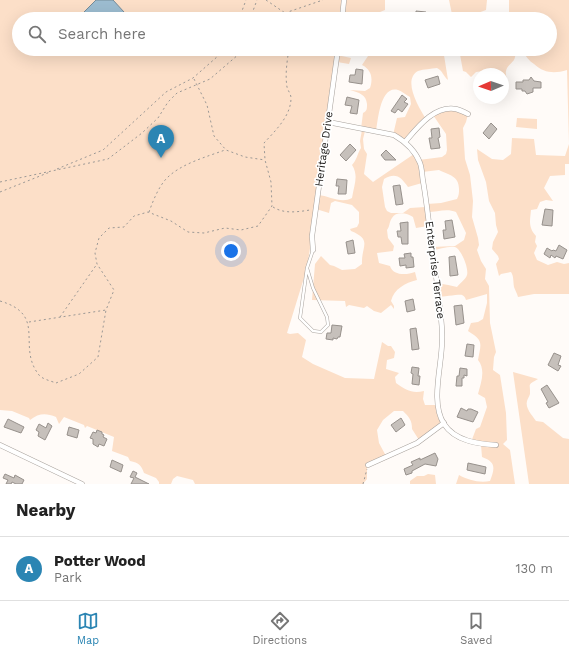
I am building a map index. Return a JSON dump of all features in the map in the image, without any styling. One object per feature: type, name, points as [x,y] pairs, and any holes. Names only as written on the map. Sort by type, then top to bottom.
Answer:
[{"type":"street","points":[[343,12],[344,0]]},
{"type":"street","name":"Heritage Drive","points":[[313,250],[312,236],[337,56]]},
{"type":"street","points":[[405,142],[420,124],[437,112],[448,109],[456,109],[468,114]]},
{"type":"street","name":"Enterprise Terrace","points":[[328,122],[394,135],[411,147],[421,164],[442,325],[441,363],[437,393],[437,404],[440,417],[455,435],[477,444],[496,445]]},
{"type":"street","points":[[368,465],[417,443],[444,423]]},
{"type":"street","points":[[0,445],[82,484]]},
{"type":"lane","points":[[307,268],[313,288],[327,317],[328,325],[322,332],[313,331],[300,318],[307,268],[313,250]]},
{"type":"path","points":[[242,12],[246,0]]},
{"type":"path","points":[[253,12],[257,0]]},
{"type":"path","points":[[266,0],[282,12]]},
{"type":"path","points":[[290,12],[322,0]]},
{"type":"path","points":[[0,192],[103,150],[166,92],[193,78],[218,56]]},
{"type":"path","points":[[0,182],[108,159],[142,133],[158,118],[168,102],[177,93],[210,79],[237,56]]},
{"type":"path","points":[[0,301],[20,310],[28,322],[30,356],[39,376],[56,383],[79,374],[98,357],[106,310],[114,290],[97,264],[95,253],[99,238],[109,228],[124,227],[134,216],[148,212],[171,221],[188,232],[204,233],[225,228],[241,230],[258,226],[272,206],[271,182],[265,160],[264,143],[277,129],[289,112],[292,97],[287,87],[288,56]]},
{"type":"path","points":[[193,78],[207,105],[214,136],[226,150],[245,157],[265,160]]},
{"type":"path","points":[[148,212],[167,179],[182,168],[198,160],[226,150]]},
{"type":"path","points":[[272,206],[278,210],[291,212],[316,209]]},
{"type":"path","points":[[59,318],[97,264]]},
{"type":"path","points":[[28,322],[106,310]]},
{"type":"path","points":[[363,484],[368,465]]},
{"type":"shaded area","points":[[0,0],[385,0],[385,10],[380,12],[12,12],[12,56],[342,56],[351,58],[349,64],[337,62],[318,195],[340,200],[348,200],[352,198],[355,185],[356,177],[352,165],[361,148],[360,141],[363,113],[366,111],[367,104],[364,96],[350,90],[365,91],[370,88],[370,72],[362,65],[368,56],[444,56],[448,80],[437,68],[418,71],[413,75],[413,94],[426,119],[406,141],[393,135],[397,118],[405,117],[411,104],[410,97],[398,90],[392,90],[387,93],[381,105],[376,131],[365,131],[363,139],[364,149],[367,154],[364,174],[373,182],[414,154],[419,160],[442,157],[446,154],[447,150],[446,134],[433,115],[448,109],[468,114],[463,128],[465,159],[470,175],[473,201],[472,217],[478,238],[479,245],[477,250],[486,269],[485,279],[489,286],[490,323],[496,352],[493,370],[500,375],[506,413],[507,440],[503,444],[510,450],[515,484],[456,484],[459,475],[474,481],[490,481],[493,466],[490,461],[482,457],[481,445],[471,442],[476,429],[480,427],[487,407],[485,398],[478,394],[482,377],[482,368],[478,360],[480,343],[477,337],[468,331],[471,323],[478,322],[483,319],[487,303],[487,294],[466,300],[462,295],[438,297],[436,284],[457,287],[467,275],[466,264],[457,248],[449,247],[432,251],[432,247],[455,246],[464,240],[466,233],[456,212],[449,210],[428,212],[428,226],[416,228],[413,217],[405,214],[396,214],[390,221],[387,230],[388,238],[394,246],[393,251],[377,253],[379,263],[390,266],[394,272],[401,274],[415,272],[417,280],[404,285],[397,290],[391,301],[394,309],[391,305],[381,313],[374,311],[367,306],[364,308],[349,305],[346,307],[345,301],[312,300],[315,264],[321,256],[330,265],[342,270],[355,269],[362,264],[364,244],[362,237],[350,229],[357,227],[359,223],[359,212],[352,205],[335,201],[331,203],[329,213],[316,209],[307,268],[287,333],[298,333],[306,340],[302,357],[313,364],[345,378],[374,379],[382,342],[388,346],[391,346],[395,352],[394,358],[387,360],[386,369],[399,373],[395,377],[396,383],[403,388],[413,392],[424,391],[423,399],[425,405],[436,405],[442,424],[419,440],[412,429],[411,421],[407,415],[403,411],[394,411],[383,420],[377,430],[379,443],[386,456],[367,468],[367,479],[363,484],[195,484],[193,480],[177,476],[173,479],[171,484],[159,484],[156,478],[144,473],[141,466],[130,461],[128,457],[112,451],[114,437],[87,426],[85,428],[84,425],[64,417],[59,424],[56,417],[49,415],[43,414],[30,420],[29,418],[12,411],[0,410]],"holes":[[[439,170],[453,176],[459,185],[459,195],[457,199],[441,203],[427,204],[425,207],[410,208],[403,213],[391,213],[387,211],[385,207],[382,187],[384,179],[388,177],[398,177],[408,187],[422,183],[422,172]]]},
{"type":"shaded area","points":[[449,0],[487,0],[486,10],[480,12],[452,12]]},
{"type":"shaded area","points":[[509,0],[569,0],[569,144],[567,70],[558,72],[545,71],[538,67],[526,56],[557,56],[557,12],[509,12]]},
{"type":"shaded area","points":[[460,56],[515,56],[507,68],[473,68],[473,75],[471,77],[463,71]]},
{"type":"shaded area","points":[[517,118],[537,119],[537,129],[516,127]]},
{"type":"shaded area","points":[[512,138],[534,139],[536,155],[565,156],[569,144],[569,164],[565,164],[565,175],[550,176],[544,188],[553,201],[546,200],[540,202],[537,209],[531,210],[530,221],[532,230],[536,236],[535,242],[537,246],[534,253],[537,260],[548,265],[557,262],[564,264],[569,263],[569,294],[534,294],[518,297],[511,272],[501,274],[499,276],[496,264],[499,259],[492,249],[493,242],[498,232],[495,213],[489,201],[486,182],[478,160],[477,149],[492,159],[503,160],[511,154]]},
{"type":"shaded area","points":[[513,372],[538,379],[530,385],[530,394],[527,401],[528,409],[536,421],[543,422],[563,438],[569,439],[569,484],[529,484]]},
{"type":"shaded area","points":[[428,474],[435,475],[436,484],[410,484],[410,481],[417,476],[424,476]]},
{"type":"water","points":[[96,0],[113,0],[124,12],[84,12]]},
{"type":"building","points":[[356,69],[363,70],[362,84],[349,82],[350,75],[355,75]]},
{"type":"building","points":[[438,76],[440,84],[428,88],[425,80]]},
{"type":"building","points":[[531,77],[534,81],[541,82],[541,88],[533,88],[533,92],[527,94],[525,91],[522,91],[522,89],[516,89],[516,82],[529,80]]},
{"type":"building","points":[[402,95],[407,99],[404,102],[408,104],[402,112],[398,109],[395,113],[391,111]]},
{"type":"building","points":[[347,97],[359,100],[357,114],[350,113],[352,106],[345,105]]},
{"type":"building","points":[[491,123],[497,129],[489,139],[483,133]]},
{"type":"building","points":[[439,128],[440,137],[438,138],[440,148],[431,149],[429,138],[432,138],[431,129]]},
{"type":"building","points":[[350,144],[356,150],[346,161],[340,155]]},
{"type":"building","points":[[386,150],[396,160],[385,160],[381,155]]},
{"type":"building","points":[[337,179],[347,180],[346,194],[338,194],[339,186],[336,186]]},
{"type":"building","points":[[400,185],[403,204],[396,205],[393,186]]},
{"type":"building","points":[[545,209],[553,210],[552,226],[542,225]]},
{"type":"building","points":[[452,220],[455,237],[444,239],[443,230],[446,230],[445,221]]},
{"type":"building","points":[[408,222],[408,244],[402,244],[401,237],[398,237],[397,231],[401,231],[400,223]]},
{"type":"building","points":[[353,240],[355,253],[348,254],[346,242]]},
{"type":"building","points":[[559,245],[567,250],[563,259],[556,256],[555,258],[551,255],[550,258],[544,254],[547,248],[552,251],[556,251]]},
{"type":"building","points":[[411,253],[414,267],[406,268],[406,265],[400,266],[399,258],[405,258],[404,254]]},
{"type":"building","points":[[455,256],[458,275],[450,276],[449,257]]},
{"type":"building","points":[[413,299],[415,310],[407,312],[405,301]]},
{"type":"building","points":[[462,305],[464,323],[456,325],[454,306]]},
{"type":"building","points":[[332,325],[342,326],[340,337],[337,339],[333,338],[333,340],[326,339],[327,333],[331,333]]},
{"type":"building","points":[[416,328],[419,349],[412,350],[410,329]]},
{"type":"building","points":[[467,344],[474,345],[473,357],[465,356]]},
{"type":"building","points":[[554,353],[561,356],[558,365],[561,366],[558,371],[548,365]]},
{"type":"building","points":[[412,367],[419,368],[419,385],[412,384]]},
{"type":"building","points":[[460,368],[467,369],[467,376],[464,375],[464,378],[462,378],[462,386],[456,386],[457,376],[459,376]]},
{"type":"building","points":[[547,385],[559,403],[549,408],[546,403],[548,402],[541,389]]},
{"type":"building","points":[[461,408],[467,411],[468,409],[471,409],[478,412],[473,422],[457,417]]},
{"type":"building","points":[[401,418],[405,425],[396,432],[391,425]]},
{"type":"building","points":[[8,419],[24,427],[21,433],[4,427]]},
{"type":"building","points":[[48,423],[52,426],[45,440],[38,436],[39,432],[36,430],[39,424],[46,428]]},
{"type":"building","points":[[69,427],[79,430],[77,438],[67,435]]},
{"type":"building","points":[[97,430],[102,432],[104,435],[103,437],[107,439],[104,446],[99,444],[98,447],[93,444],[93,439],[90,438],[93,432],[96,433]]},
{"type":"building","points":[[435,453],[438,459],[436,466],[425,464],[412,471],[412,473],[406,475],[404,469],[413,465],[411,462],[420,458],[420,460]]},
{"type":"building","points":[[112,460],[123,465],[121,472],[110,467]]},
{"type":"building","points":[[468,463],[486,467],[485,474],[467,470]]},
{"type":"building","points":[[133,471],[137,473],[135,477],[149,484],[131,484],[134,478],[130,477]]},
{"type":"building","points":[[5,474],[14,478],[15,475],[24,480],[22,484],[12,482],[11,484],[6,484],[8,480],[3,478]]},
{"type":"place","name":"Potter Wood","points":[[161,158]]}]
